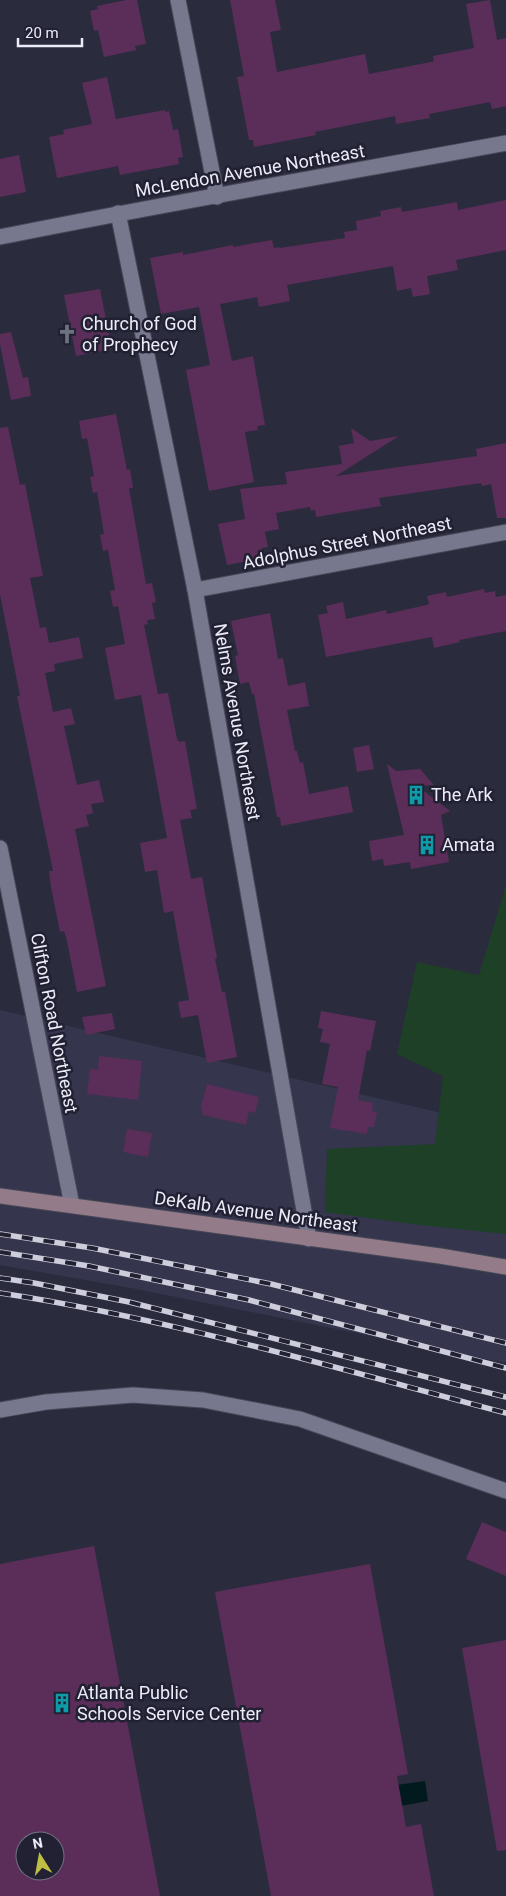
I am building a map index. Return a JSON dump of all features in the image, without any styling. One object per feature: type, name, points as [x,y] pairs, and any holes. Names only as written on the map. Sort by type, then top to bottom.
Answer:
[{"type":"main road","name":"DeKalb Avenue Northeast","points":[[0,1196],[440,1256],[506,1267]]},
{"type":"street","points":[[178,0],[217,197]]},
{"type":"street","name":"McLendon Avenue Northeast","points":[[0,237],[118,213],[217,197],[506,143]]},
{"type":"street","name":"Nelms Avenue Northeast","points":[[118,213],[195,590],[309,1239]]},
{"type":"street","name":"Adolphus Street Northeast","points":[[195,590],[506,532]]},
{"type":"street","name":"Clifton Road Northeast","points":[[0,848],[72,1205]]},
{"type":"street","points":[[0,1410],[46,1402],[133,1395],[202,1400],[300,1419],[506,1490]]},
{"type":"shaded area","points":[[0,1010],[506,1128],[506,1363],[131,1288],[0,1265]]},
{"type":"shaded area","points":[[425,1781],[428,1801],[378,1810],[375,1788]]},
{"type":"green space","points":[[506,885],[506,1234],[325,1212],[327,1149],[435,1144],[443,1076],[397,1054],[417,962],[479,975]]},
{"type":"building","points":[[126,0],[137,0],[146,44],[135,46],[136,50],[104,57],[98,30],[94,31],[90,11],[98,9],[97,6]]},
{"type":"building","points":[[230,0],[275,0],[281,30],[270,32],[277,72],[365,54],[369,74],[431,62],[434,61],[433,56],[474,48],[466,4],[490,0],[497,40],[506,38],[506,106],[492,109],[490,102],[429,114],[430,118],[396,124],[395,116],[315,132],[316,135],[254,147],[253,140],[249,140],[237,77],[244,76]]},
{"type":"building","points":[[107,77],[116,119],[165,110],[165,112],[169,111],[173,130],[178,129],[183,157],[178,158],[179,164],[120,175],[118,166],[57,178],[49,137],[64,134],[63,130],[92,124],[82,83]]},
{"type":"building","points":[[19,155],[26,192],[0,197],[0,159]]},
{"type":"building","points":[[506,200],[506,250],[456,260],[458,270],[427,276],[430,294],[413,297],[411,288],[397,291],[393,266],[287,285],[290,301],[259,307],[257,297],[220,304],[232,361],[253,356],[265,425],[257,426],[258,430],[245,432],[254,482],[209,491],[186,370],[210,365],[199,307],[161,314],[150,258],[183,252],[183,255],[233,245],[233,247],[272,240],[274,248],[280,248],[345,238],[344,232],[357,230],[356,221],[381,216],[380,211],[401,207],[402,212],[457,202],[458,210]]},
{"type":"building","points":[[100,289],[112,349],[76,356],[64,295]]},
{"type":"building","points":[[11,332],[23,378],[28,377],[31,396],[11,400],[0,344],[0,334]]},
{"type":"building","points":[[116,414],[127,470],[130,469],[133,488],[129,488],[146,584],[152,583],[156,602],[152,603],[155,619],[147,620],[148,624],[144,625],[158,694],[168,693],[177,739],[179,742],[185,741],[197,809],[190,810],[192,818],[180,820],[191,879],[202,877],[217,958],[215,959],[222,992],[225,992],[237,1057],[207,1063],[198,1015],[181,1018],[178,1002],[189,1000],[173,911],[164,913],[157,870],[145,872],[140,843],[167,838],[141,695],[115,700],[105,648],[125,644],[118,606],[113,607],[110,591],[115,590],[108,550],[103,551],[100,535],[104,534],[97,492],[93,493],[90,477],[94,476],[87,438],[82,439],[79,421]]},
{"type":"building","points":[[8,427],[20,485],[25,484],[43,576],[30,578],[40,628],[46,627],[49,643],[79,637],[83,658],[54,664],[55,671],[45,673],[53,712],[71,708],[75,724],[64,726],[77,785],[99,780],[104,802],[91,804],[93,813],[86,815],[89,826],[75,829],[106,986],[77,992],[67,941],[64,931],[60,932],[51,887],[49,871],[53,871],[17,696],[20,696],[0,594],[0,428]]},
{"type":"building","points":[[351,428],[370,441],[399,436],[336,476],[477,456],[476,449],[506,443],[506,518],[497,518],[491,484],[482,486],[481,483],[379,498],[381,506],[316,517],[315,510],[311,511],[310,507],[276,513],[279,529],[265,532],[268,547],[262,548],[264,558],[227,565],[218,524],[245,519],[240,489],[287,484],[285,472],[342,464],[339,446],[354,443]]},
{"type":"building","points":[[484,589],[485,593],[495,591],[496,597],[506,595],[506,631],[459,640],[460,642],[434,648],[432,637],[326,657],[318,615],[328,613],[326,606],[343,602],[346,619],[386,610],[387,614],[426,605],[429,604],[427,596],[446,592],[447,597]]},
{"type":"building","points":[[270,613],[278,659],[283,658],[288,686],[305,682],[309,706],[287,710],[295,751],[297,751],[300,763],[303,762],[309,794],[348,786],[353,812],[281,826],[280,817],[277,817],[254,694],[252,694],[249,682],[240,684],[235,656],[238,655],[231,621]]},
{"type":"building","points":[[369,745],[374,769],[357,772],[353,748]]},
{"type":"building","points":[[387,764],[396,771],[420,769],[434,785],[417,786],[450,811],[441,815],[449,862],[411,869],[410,862],[384,866],[383,859],[372,861],[369,841],[404,835]]},
{"type":"building","points":[[321,1011],[376,1021],[370,1051],[367,1050],[358,1100],[373,1103],[372,1111],[377,1112],[374,1127],[368,1127],[367,1134],[330,1128],[338,1087],[322,1084],[330,1044],[320,1042],[323,1029],[318,1028]]},
{"type":"building","points":[[112,1013],[115,1029],[86,1035],[82,1017]]},
{"type":"building","points":[[99,1056],[142,1061],[138,1100],[87,1094],[90,1069],[98,1070]]},
{"type":"building","points":[[207,1084],[259,1097],[255,1113],[249,1111],[246,1125],[203,1115],[201,1106]]},
{"type":"building","points":[[127,1129],[152,1133],[148,1157],[123,1152]]},
{"type":"building","points":[[482,1522],[506,1532],[506,1576],[466,1559]]},
{"type":"building","name":"Atlanta Public Schools Service Center","points":[[94,1546],[160,1896],[0,1896],[0,1564]]},
{"type":"building","points":[[370,1564],[408,1774],[397,1776],[406,1827],[421,1824],[434,1896],[271,1896],[215,1592]]},
{"type":"building","points":[[506,1640],[506,1850],[497,1851],[462,1648]]},
{"type":"railway","points":[[0,1234],[92,1248],[271,1284],[506,1343]]},
{"type":"railway","points":[[0,1252],[89,1266],[249,1300],[506,1368]]},
{"type":"railway","points":[[0,1278],[129,1302],[506,1397]]},
{"type":"railway","points":[[0,1293],[64,1304],[191,1331],[506,1413]]},
{"type":"place","name":"Church of God of Prophecy","points":[[67,334]]},
{"type":"place","name":"The Ark","points":[[416,795]]},
{"type":"place","name":"Amata","points":[[427,845]]},
{"type":"place","name":"Atlanta Public Schools Service Center","points":[[62,1703]]}]
